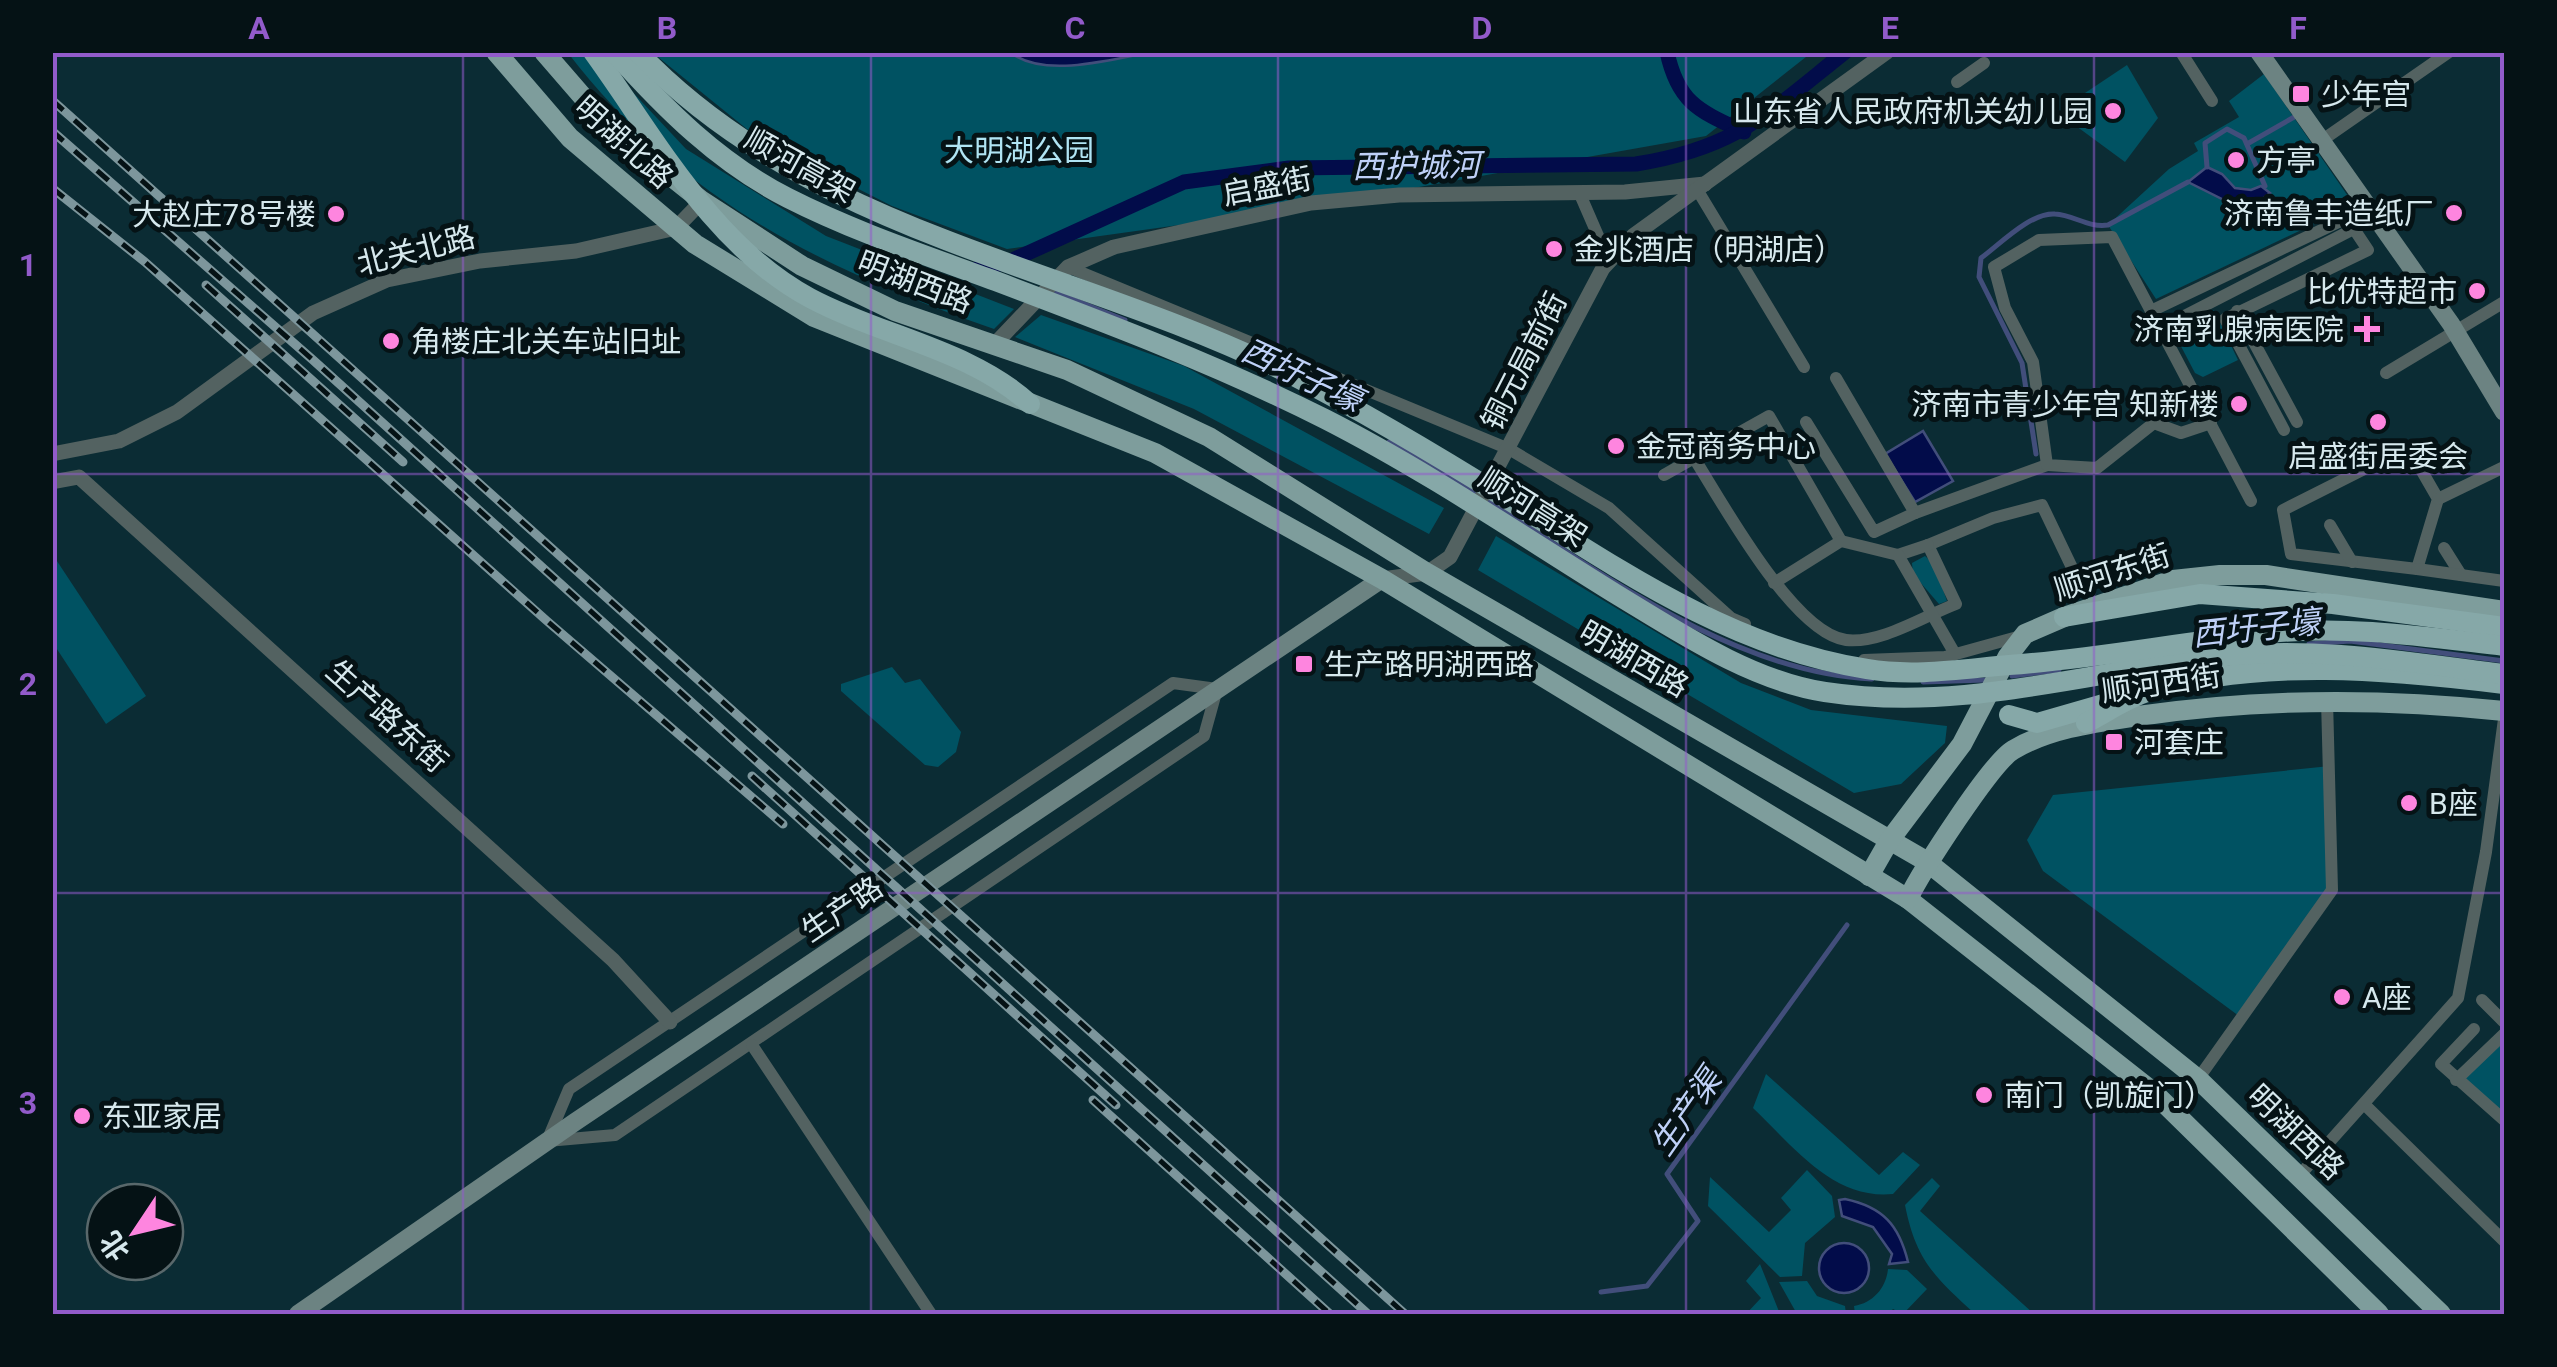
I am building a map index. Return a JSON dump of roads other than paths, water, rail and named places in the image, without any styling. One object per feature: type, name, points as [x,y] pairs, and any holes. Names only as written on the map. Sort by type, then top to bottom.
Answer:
[{"type":"highway","points":[[593,52],[714,219],[771,274],[838,311],[1002,378],[1030,404]]},
{"type":"highway","name":"顺河高架","points":[[614,52],[661,104],[728,162],[785,197],[853,228],[1214,366],[1328,421],[1436,482],[1661,622],[1740,663],[1818,691],[1912,702],[2014,691],[2227,656],[2326,652],[2504,674]]},
{"type":"highway","name":"顺河高架","points":[[638,52],[692,104],[785,169],[866,208],[1178,324],[1288,374],[1421,444],[1685,608],[1799,655],[1872,670],[1938,672],[2070,662],[2274,632],[2353,629],[2504,646]]},
{"type":"highway","points":[[2064,616],[2200,594],[2334,604],[2504,627]]},
{"type":"highway","points":[[2009,714],[2037,723],[2146,692],[2264,672],[2362,668],[2504,684]]},
{"type":"highway","points":[[2086,723],[2146,692]]},
{"type":"main road","name":"明湖北路","points":[[496,52],[570,138],[676,228]]},
{"type":"main road","name":"明湖北路","points":[[544,52],[602,118],[702,200]]},
{"type":"main road","points":[[2259,52],[2455,331],[2504,412]]},
{"type":"main road","name":"明湖西路","points":[[702,200],[848,290],[1067,370],[1208,437],[1427,573],[1926,861],[2198,1079],[2441,1314]]},
{"type":"main road","name":"明湖西路","points":[[676,228],[814,317],[1154,453],[1382,580],[1908,899],[2152,1091],[2368,1311]]},
{"type":"main road","name":"顺河东街","points":[[1870,876],[1889,841],[1962,744],[2008,656],[2025,634],[2064,616],[2173,580],[2220,575],[2290,578],[2504,610]]},
{"type":"main road","name":"生产路","points":[[298,1314],[547,1141],[1382,580]]},
{"type":"main road","points":[[2008,656],[1999,694],[2009,714],[2050,736]]},
{"type":"main road","name":"顺河西街","points":[[1908,899],[1926,861],[2011,750],[2086,723],[2226,703],[2326,700],[2504,715]]},
{"type":"street","name":"铜元局前街","points":[[1427,573],[1450,558],[1466,536],[1609,261],[1634,235],[1887,52]]},
{"type":"street","points":[[2181,52],[2212,100]]},
{"type":"street","points":[[2320,141],[2449,52]]},
{"type":"street","points":[[1957,82],[1984,63]]},
{"type":"street","points":[[1703,188],[1804,367]]},
{"type":"street","name":"启盛街","points":[[994,345],[1068,267],[1114,248],[1311,203],[1400,194],[1703,188]]},
{"type":"street","points":[[1580,192],[1609,261]]},
{"type":"street","points":[[676,228],[702,200]]},
{"type":"street","points":[[2159,329],[2354,229],[2371,213]]},
{"type":"street","points":[[2151,310],[2371,213]]},
{"type":"street","name":"北关北路","points":[[52,454],[120,441],[177,412],[313,312],[386,280],[480,260],[576,251],[676,228]]},
{"type":"street","points":[[2284,430],[2225,318],[2368,250],[2354,229]]},
{"type":"street","points":[[2047,466],[2032,362],[2005,308],[1994,268],[2038,240],[2112,237],[2251,501]]},
{"type":"street","points":[[1068,267],[1510,449],[1609,508],[1731,618],[1796,646],[1866,661],[1955,654],[2025,634]]},
{"type":"street","points":[[2386,373],[2504,302]]},
{"type":"street","points":[[2237,310],[2297,422]]},
{"type":"street","points":[[1836,378],[1915,512]]},
{"type":"street","points":[[1806,422],[1874,532],[1915,512],[2047,466],[2096,468],[2193,392]]},
{"type":"street","points":[[1664,476],[1769,416],[1842,540]]},
{"type":"street","points":[[2154,423],[2180,433],[2211,422]]},
{"type":"street","points":[[2290,578],[2291,554],[2284,510],[2408,447],[2438,500],[2417,569]]},
{"type":"street","points":[[1694,458],[1774,583],[1820,629],[1847,640],[1878,635],[1956,604],[1928,545]]},
{"type":"street","points":[[2438,500],[2504,467]]},
{"type":"street","name":"生产路东街","points":[[52,482],[79,477],[613,960],[670,1022]]},
{"type":"street","points":[[1774,583],[1842,540],[1898,555],[1993,518],[2042,505],[2077,578],[2126,560]]},
{"type":"street","points":[[2330,525],[2352,562]]},
{"type":"street","points":[[2444,548],[2462,575]]},
{"type":"street","points":[[2291,554],[2504,581]]},
{"type":"street","points":[[1898,555],[1955,654]]},
{"type":"street","name":"生产路","points":[[1382,580],[1427,573]]},
{"type":"street","points":[[1173,683],[1217,690],[1204,736],[752,1045],[615,1135],[547,1141],[570,1089],[1173,683]]},
{"type":"street","points":[[2198,1079],[2332,890],[2326,700]]},
{"type":"street","points":[[2299,1176],[2458,998],[2486,852],[2504,715]]},
{"type":"street","points":[[2482,1000],[2504,1022]]},
{"type":"street","points":[[2474,1029],[2441,1064],[2504,1120]]},
{"type":"street","points":[[2456,1080],[2504,1034]]},
{"type":"street","points":[[752,1045],[931,1314]]},
{"type":"street","points":[[2365,1105],[2504,1242]]},
{"type":"waterway","points":[[1667,52],[1684,94],[1703,111],[1744,132]]},
{"type":"waterway","name":"西护城河","points":[[973,270],[1008,262],[1184,182],[1289,168],[1636,164],[1671,157],[1726,138],[1750,125],[1845,52]]},
{"type":"waterway","points":[[2247,144],[2296,116]]},
{"type":"waterway","points":[[2207,167],[2205,143],[2227,129],[2244,138],[2265,186]]},
{"type":"waterway","name":"生产渠","points":[[2036,454],[2022,363],[1979,277],[1981,258],[2036,218],[2055,214],[2108,225],[2188,182]]},
{"type":"waterway","name":"西圩子壕","points":[[1052,291],[1125,320]]},
{"type":"waterway","name":"西圩子壕","points":[[1389,442],[1683,621],[1745,650],[1808,670],[1872,679]]},
{"type":"waterway","name":"西圩子壕","points":[[2309,644],[2350,641],[2504,661]]},
{"type":"waterway","name":"西圩子壕","points":[[2012,676],[2059,670]]},
{"type":"waterway","name":"西圩子壕","points":[[1923,682],[1985,680]]},
{"type":"waterway","name":"生产渠","points":[[1601,1292],[1647,1286],[1698,1221],[1667,1174],[1847,925]]},
{"type":"railway","points":[[52,100],[1405,1314]]},
{"type":"railway","points":[[52,131],[313,360],[1368,1314]]},
{"type":"railway","points":[[52,188],[145,262],[547,621],[783,824]]},
{"type":"railway","points":[[206,285],[403,462]]},
{"type":"railway","points":[[752,776],[1116,1105]]},
{"type":"railway","points":[[1093,1100],[1330,1314]]},
{"type":"place","name":"少年宫","points":[[2301,94]]},
{"type":"place","name":"山东省人民政府机关幼儿园","points":[[2113,111]]},
{"type":"place","name":"方亭","points":[[2236,160]]},
{"type":"place","name":"济南鲁丰造纸厂","points":[[2454,213]]},
{"type":"place","name":"大赵庄78号楼","points":[[336,214]]},
{"type":"place","name":"金兆酒店（明湖店）","points":[[1554,249]]},
{"type":"place","name":"比优特超市","points":[[2477,291]]},
{"type":"place","name":"济南乳腺病医院","points":[[2367,329]]},
{"type":"place","name":"角楼庄北关车站旧址","points":[[391,341]]},
{"type":"place","name":"济南市青少年宫 知新楼","points":[[2239,404]]},
{"type":"place","name":"启盛街居委会","points":[[2378,422]]},
{"type":"place","name":"金冠商务中心","points":[[1616,446]]},
{"type":"place","name":"生产路明湖西路","points":[[1304,664]]},
{"type":"place","name":"河套庄","points":[[2114,742]]},
{"type":"place","name":"B座","points":[[2409,803]]},
{"type":"place","name":"A座","points":[[2342,997]]},
{"type":"place","name":"南门（凯旋门）","points":[[1984,1095]]},
{"type":"place","name":"东亚家居","points":[[82,1116]]},
{"type":"park label","name":"大明湖公园","points":[[1019,150]]}]
